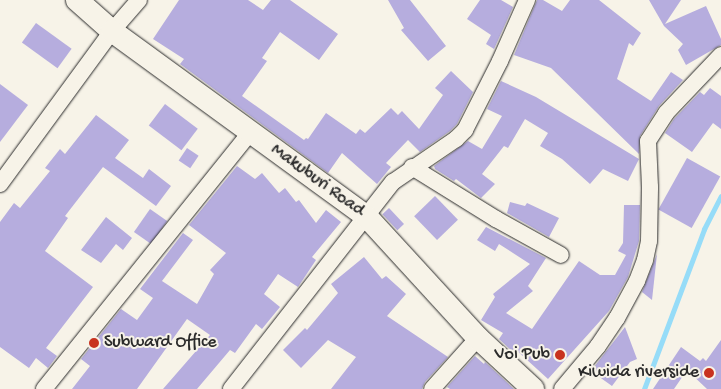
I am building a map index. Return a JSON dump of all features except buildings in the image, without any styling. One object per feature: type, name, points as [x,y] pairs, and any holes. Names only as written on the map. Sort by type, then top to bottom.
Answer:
[{"type":"street","name":"Makuburi Road","points":[[77,0],[112,31],[367,217],[478,338],[533,389]]},
{"type":"street","points":[[0,184],[112,31],[139,0]]},
{"type":"street","points":[[232,389],[393,182],[412,167],[456,139],[465,130],[498,65],[527,0]]},
{"type":"street","points":[[562,389],[598,346],[617,318],[637,281],[645,260],[649,241],[650,187],[648,141],[666,113],[721,55]]},
{"type":"street","points":[[44,389],[250,132]]},
{"type":"street","points":[[412,167],[496,219],[561,254]]},
{"type":"street","points":[[432,389],[478,338]]},
{"type":"waterway","points":[[644,389],[704,229],[721,196]]},
{"type":"place","name":"Subward Office","points":[[94,343]]},
{"type":"place","name":"Voi Pub","points":[[560,355]]},
{"type":"place","name":"Kiwida riverside","points":[[709,373]]}]
